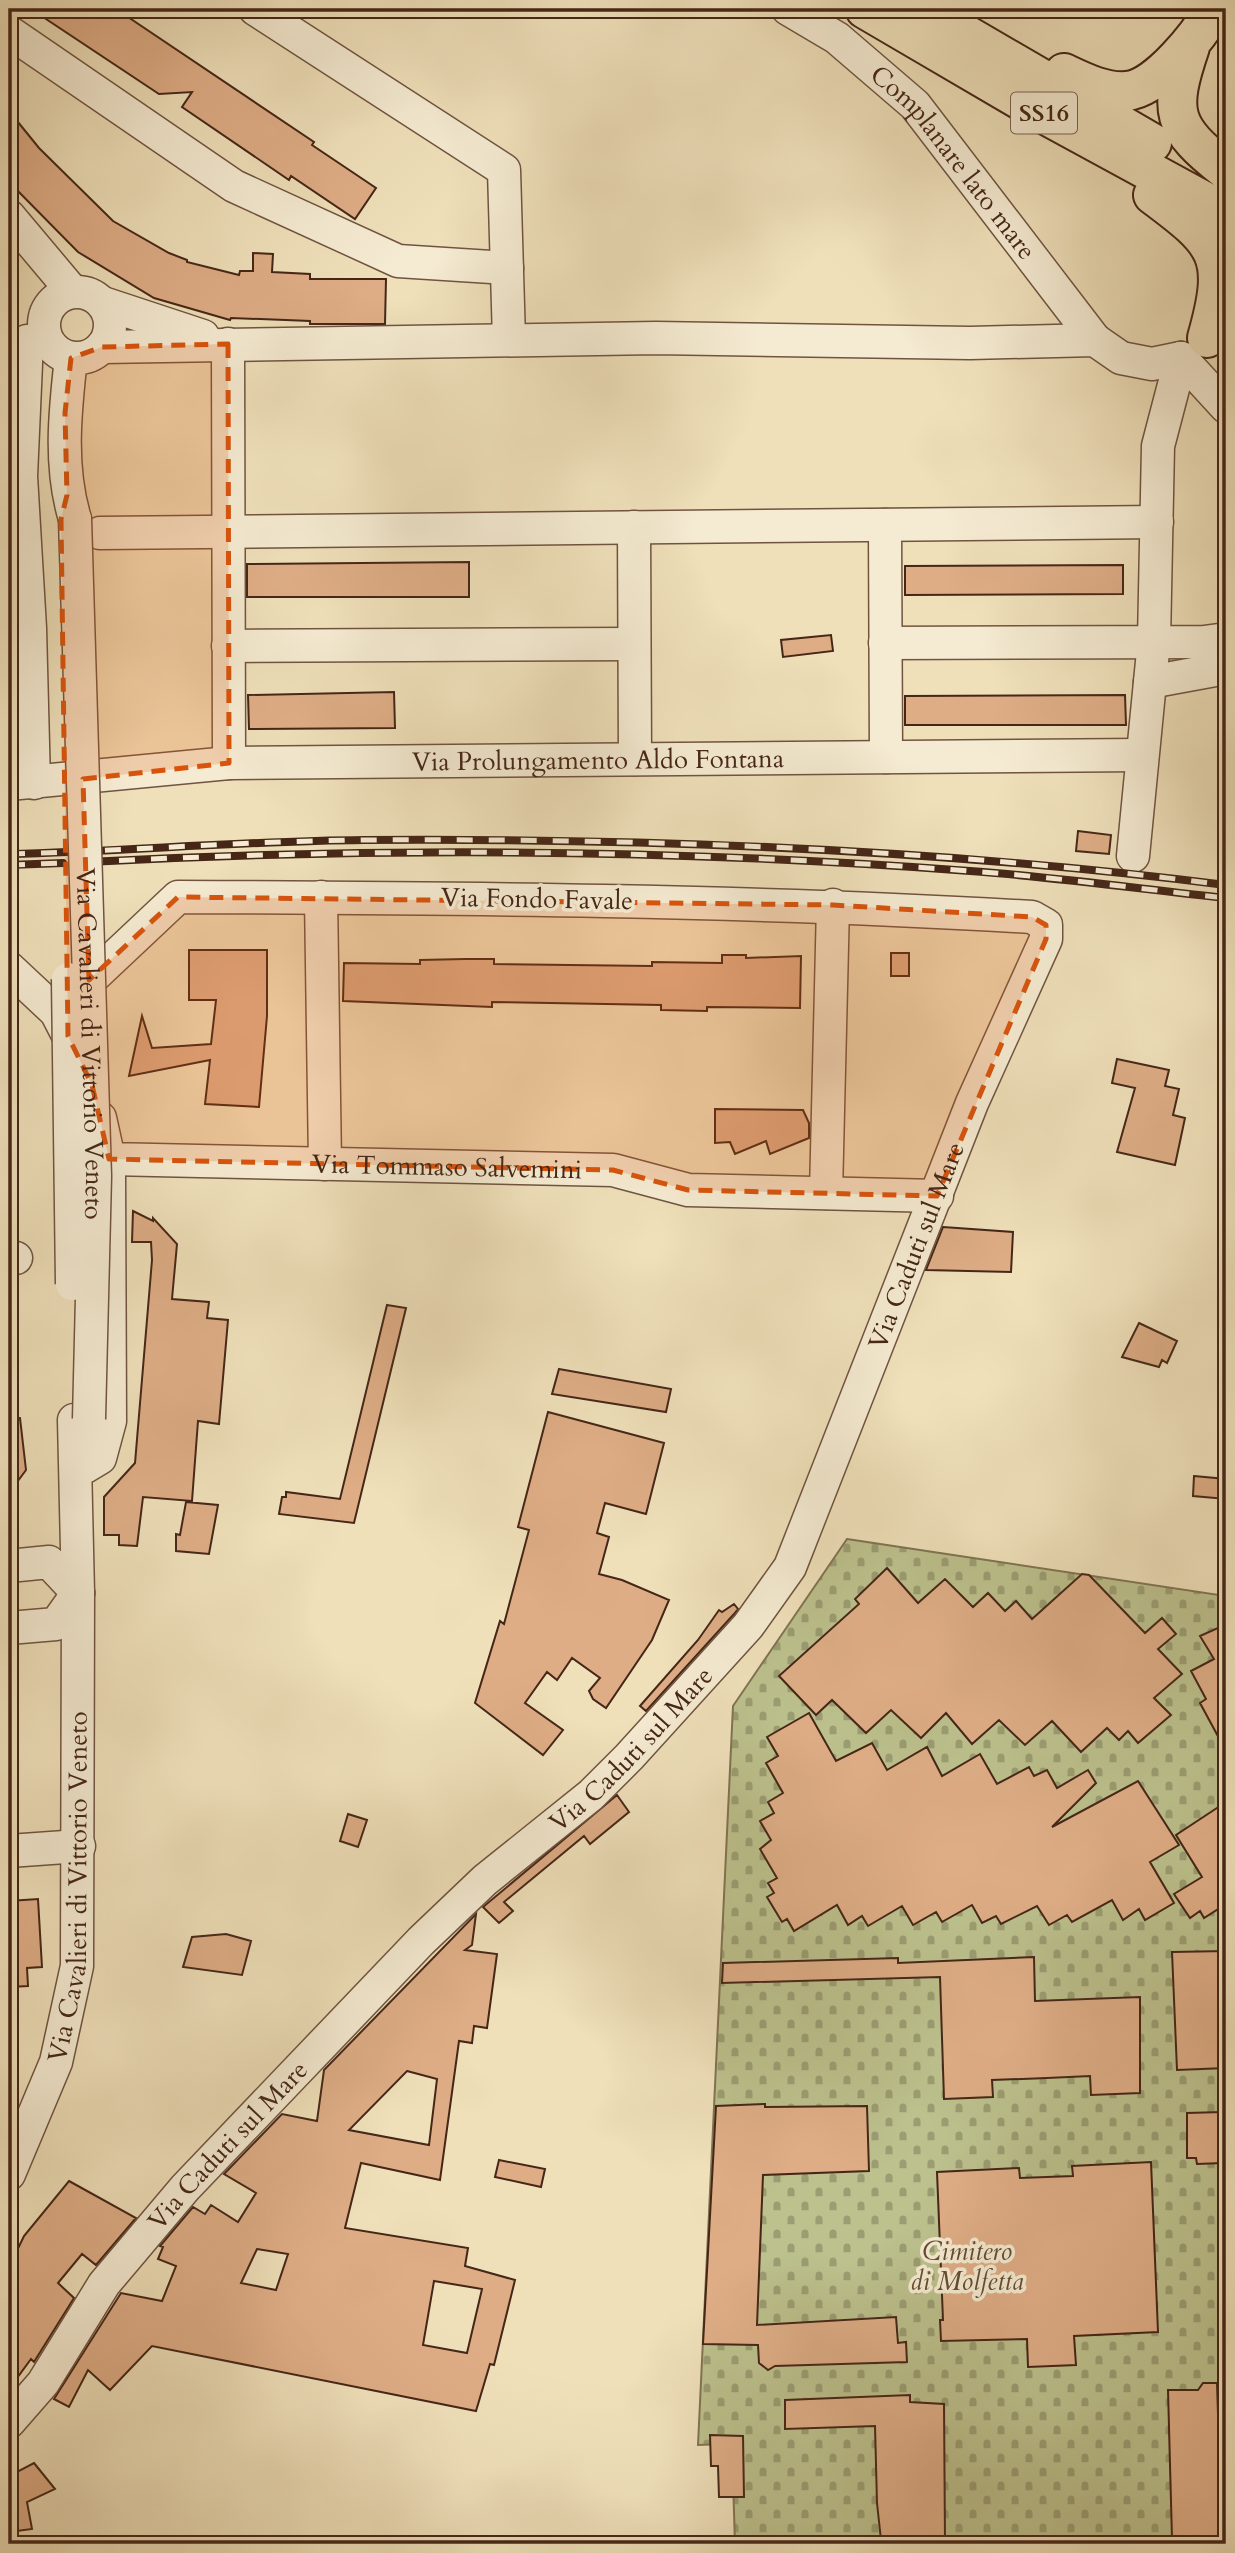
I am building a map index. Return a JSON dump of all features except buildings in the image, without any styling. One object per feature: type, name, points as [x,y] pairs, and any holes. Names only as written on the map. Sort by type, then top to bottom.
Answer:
[{"type":"highway","name":"SS16","points":[[865,9],[1046,115],[1226,213]]},
{"type":"highway","name":"SS16","points":[[923,10],[1093,87],[1129,91],[1157,76],[1192,41],[1213,9]]},
{"type":"highway","name":"SS16","points":[[923,10],[1226,187]]},
{"type":"highway","name":"SS16","points":[[1192,41],[1176,88],[1180,121],[1196,147],[1226,170]]},
{"type":"highway","name":"SS16","points":[[1046,115],[1197,228],[1216,256],[1219,295],[1205,340]]},
{"type":"street","points":[[255,9],[504,170],[509,340]]},
{"type":"street","name":"Complanare lato mare","points":[[788,9],[837,38],[915,106],[1095,340]]},
{"type":"street","points":[[9,32],[234,186],[398,261],[507,268]]},
{"type":"street","points":[[9,216],[72,291]]},
{"type":"street","points":[[103,303],[110,323],[108,338],[102,347],[88,356],[71,358],[52,347],[43,326],[46,313],[53,300],[72,291],[92,295],[103,303],[228,344]]},
{"type":"street","points":[[102,347],[509,340],[1095,340],[1121,358],[1152,364],[1205,340]]},
{"type":"street","points":[[1205,340],[1226,407]]},
{"type":"street","points":[[1133,856],[1154,641],[1158,446],[1205,340]]},
{"type":"street","points":[[27,341],[21,476],[30,628],[33,783]]},
{"type":"street","points":[[228,344],[229,763]]},
{"type":"street","name":"Via Cavalieri di Vittorio Veneto","points":[[9,2174],[56,2062],[77,1966],[81,1419],[76,517],[65,413],[71,358]]},
{"type":"street","points":[[76,517],[227,532],[1157,522]]},
{"type":"street","points":[[884,524],[886,757]]},
{"type":"street","points":[[634,527],[635,759]]},
{"type":"street","points":[[885,643],[1226,639]]},
{"type":"street","points":[[228,646],[634,644]]},
{"type":"street","points":[[1150,682],[1226,668]]},
{"type":"street","name":"Via Prolungamento Aldo Fontana","points":[[33,783],[229,763],[1142,755]]},
{"type":"street","name":"Via Fondo Favale","points":[[56,1012],[178,897],[833,905],[1032,916],[1046,925],[1046,939]]},
{"type":"street","points":[[321,897],[325,1164]]},
{"type":"street","points":[[827,1193],[833,905]]},
{"type":"street","name":"Via Caduti sul Mare","points":[[9,2422],[43,2383],[104,2284],[185,2188],[421,1941],[485,1880],[601,1786],[748,1626],[790,1567],[859,1385],[937,1196],[972,1103],[1046,939]]},
{"type":"street","points":[[9,968],[56,1012],[92,1085],[109,1159],[110,1421],[100,1458],[85,1467]]},
{"type":"street","name":"Via Tommaso Salvemini","points":[[109,1159],[613,1170],[688,1190],[937,1196]]},
{"type":"street","name":"Via Cavalieri di Vittorio Veneto","points":[[78,1593],[85,1467],[81,1419]]},
{"type":"street","points":[[9,1566],[49,1562],[78,1593],[56,1624],[9,1628]]},
{"type":"street","points":[[9,1851],[79,1846]]},
{"type":"highlighted area","points":[[228,344],[229,763],[83,779],[89,980],[178,897],[833,905],[1032,917],[1046,925],[1046,939],[937,1196],[688,1190],[613,1170],[109,1159],[92,1085],[68,1036],[61,519],[67,495],[65,413],[71,358],[102,347]]},
{"type":"green space","name":"Cimitero di Molfetta","points":[[847,1539],[1226,1596],[1226,2544],[735,2544],[732,2448],[725,2444],[698,2445],[733,1706]]},
{"type":"railway","points":[[9,854],[275,842],[580,841],[904,854],[1011,862],[1226,885]]},
{"type":"railway","points":[[87,862],[419,852],[749,858],[970,871],[1226,898]]},
{"type":"railway","points":[[9,865],[63,863]]}]
